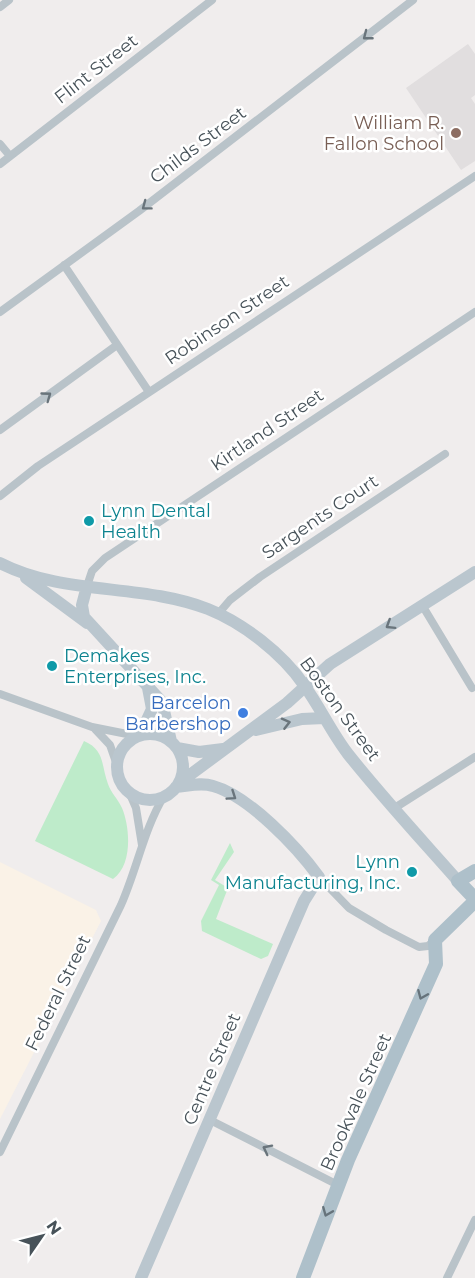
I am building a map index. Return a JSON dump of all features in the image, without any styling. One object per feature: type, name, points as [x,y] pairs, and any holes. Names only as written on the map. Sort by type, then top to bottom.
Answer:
[{"type":"main road","name":"Boston Street","points":[[5,565],[46,580],[160,595],[218,614],[268,648],[305,686],[346,751],[393,809],[475,900]]},
{"type":"main road","points":[[5,565],[90,625],[164,705],[174,744],[183,762],[177,785]]},
{"type":"main road","points":[[148,686],[152,709],[139,736],[123,748],[117,765],[120,780],[129,792],[146,799],[164,796],[249,732],[330,664],[475,572]]},
{"type":"main road","points":[[87,586],[82,610],[90,625]]},
{"type":"main road","points":[[249,732],[302,719],[324,718]]},
{"type":"main road","points":[[139,736],[158,735],[174,744],[199,752],[224,749]]},
{"type":"main road","points":[[177,785],[209,785],[227,792],[278,830],[319,877]]},
{"type":"main road","points":[[458,881],[475,871]]},
{"type":"main road","name":"Centre Street","points":[[141,1278],[304,901],[319,877]]},
{"type":"main road","points":[[435,940],[475,900]]},
{"type":"main road","name":"Brookvale Street","points":[[303,1278],[338,1185],[436,964],[435,940]]},
{"type":"street","points":[[0,7],[9,0]]},
{"type":"street","name":"Flint Street","points":[[0,164],[212,0]]},
{"type":"street","name":"Childs Street","points":[[0,312],[413,0]]},
{"type":"street","points":[[0,144],[10,156]]},
{"type":"street","name":"Robinson Street","points":[[0,496],[38,466],[475,176]]},
{"type":"street","points":[[64,265],[149,392]]},
{"type":"street","name":"Kirtland Street","points":[[87,586],[92,571],[108,556],[475,312]]},
{"type":"street","points":[[0,430],[117,345]]},
{"type":"street","name":"Sargents Court","points":[[218,614],[230,600],[260,577],[446,454]]},
{"type":"street","points":[[422,605],[472,688]]},
{"type":"street","points":[[0,694],[92,727],[139,736]]},
{"type":"street","points":[[92,727],[106,739],[117,765]]},
{"type":"street","points":[[393,809],[475,758]]},
{"type":"street","name":"Federal Street","points":[[129,792],[136,808],[142,848]]},
{"type":"street","name":"Federal Street","points":[[0,1152],[121,904],[154,814],[164,796]]},
{"type":"street","points":[[319,877],[349,908],[386,930],[419,947],[428,946],[435,940]]},
{"type":"street","points":[[210,1120],[338,1185]]},
{"type":"street","points":[[447,1278],[475,1220]]},
{"type":"shaded area","name":"William R. Fallon School","points":[[468,44],[475,54],[475,95],[471,98],[475,104],[475,161],[461,170],[406,88]]},
{"type":"shaded area","points":[[0,862],[96,910],[101,921],[0,1119]]},
{"type":"green space","points":[[84,741],[96,749],[99,754],[108,784],[122,808],[127,825],[127,855],[124,865],[113,879],[35,841]]},
{"type":"green space","points":[[230,843],[234,852],[215,880],[228,888],[216,919],[273,944],[268,956],[261,959],[202,931],[201,921],[219,885],[211,880]]},
{"type":"place","name":"William R. Fallon School","points":[[456,133]]},
{"type":"place","name":"Lynn Dental Health","points":[[89,521]]},
{"type":"place","name":"Demakes Enterprises, Inc.","points":[[52,666]]},
{"type":"place","name":"Barcelon Barbershop","points":[[243,713]]},
{"type":"place","name":"Lynn Manufacturing, Inc.","points":[[412,872]]}]
